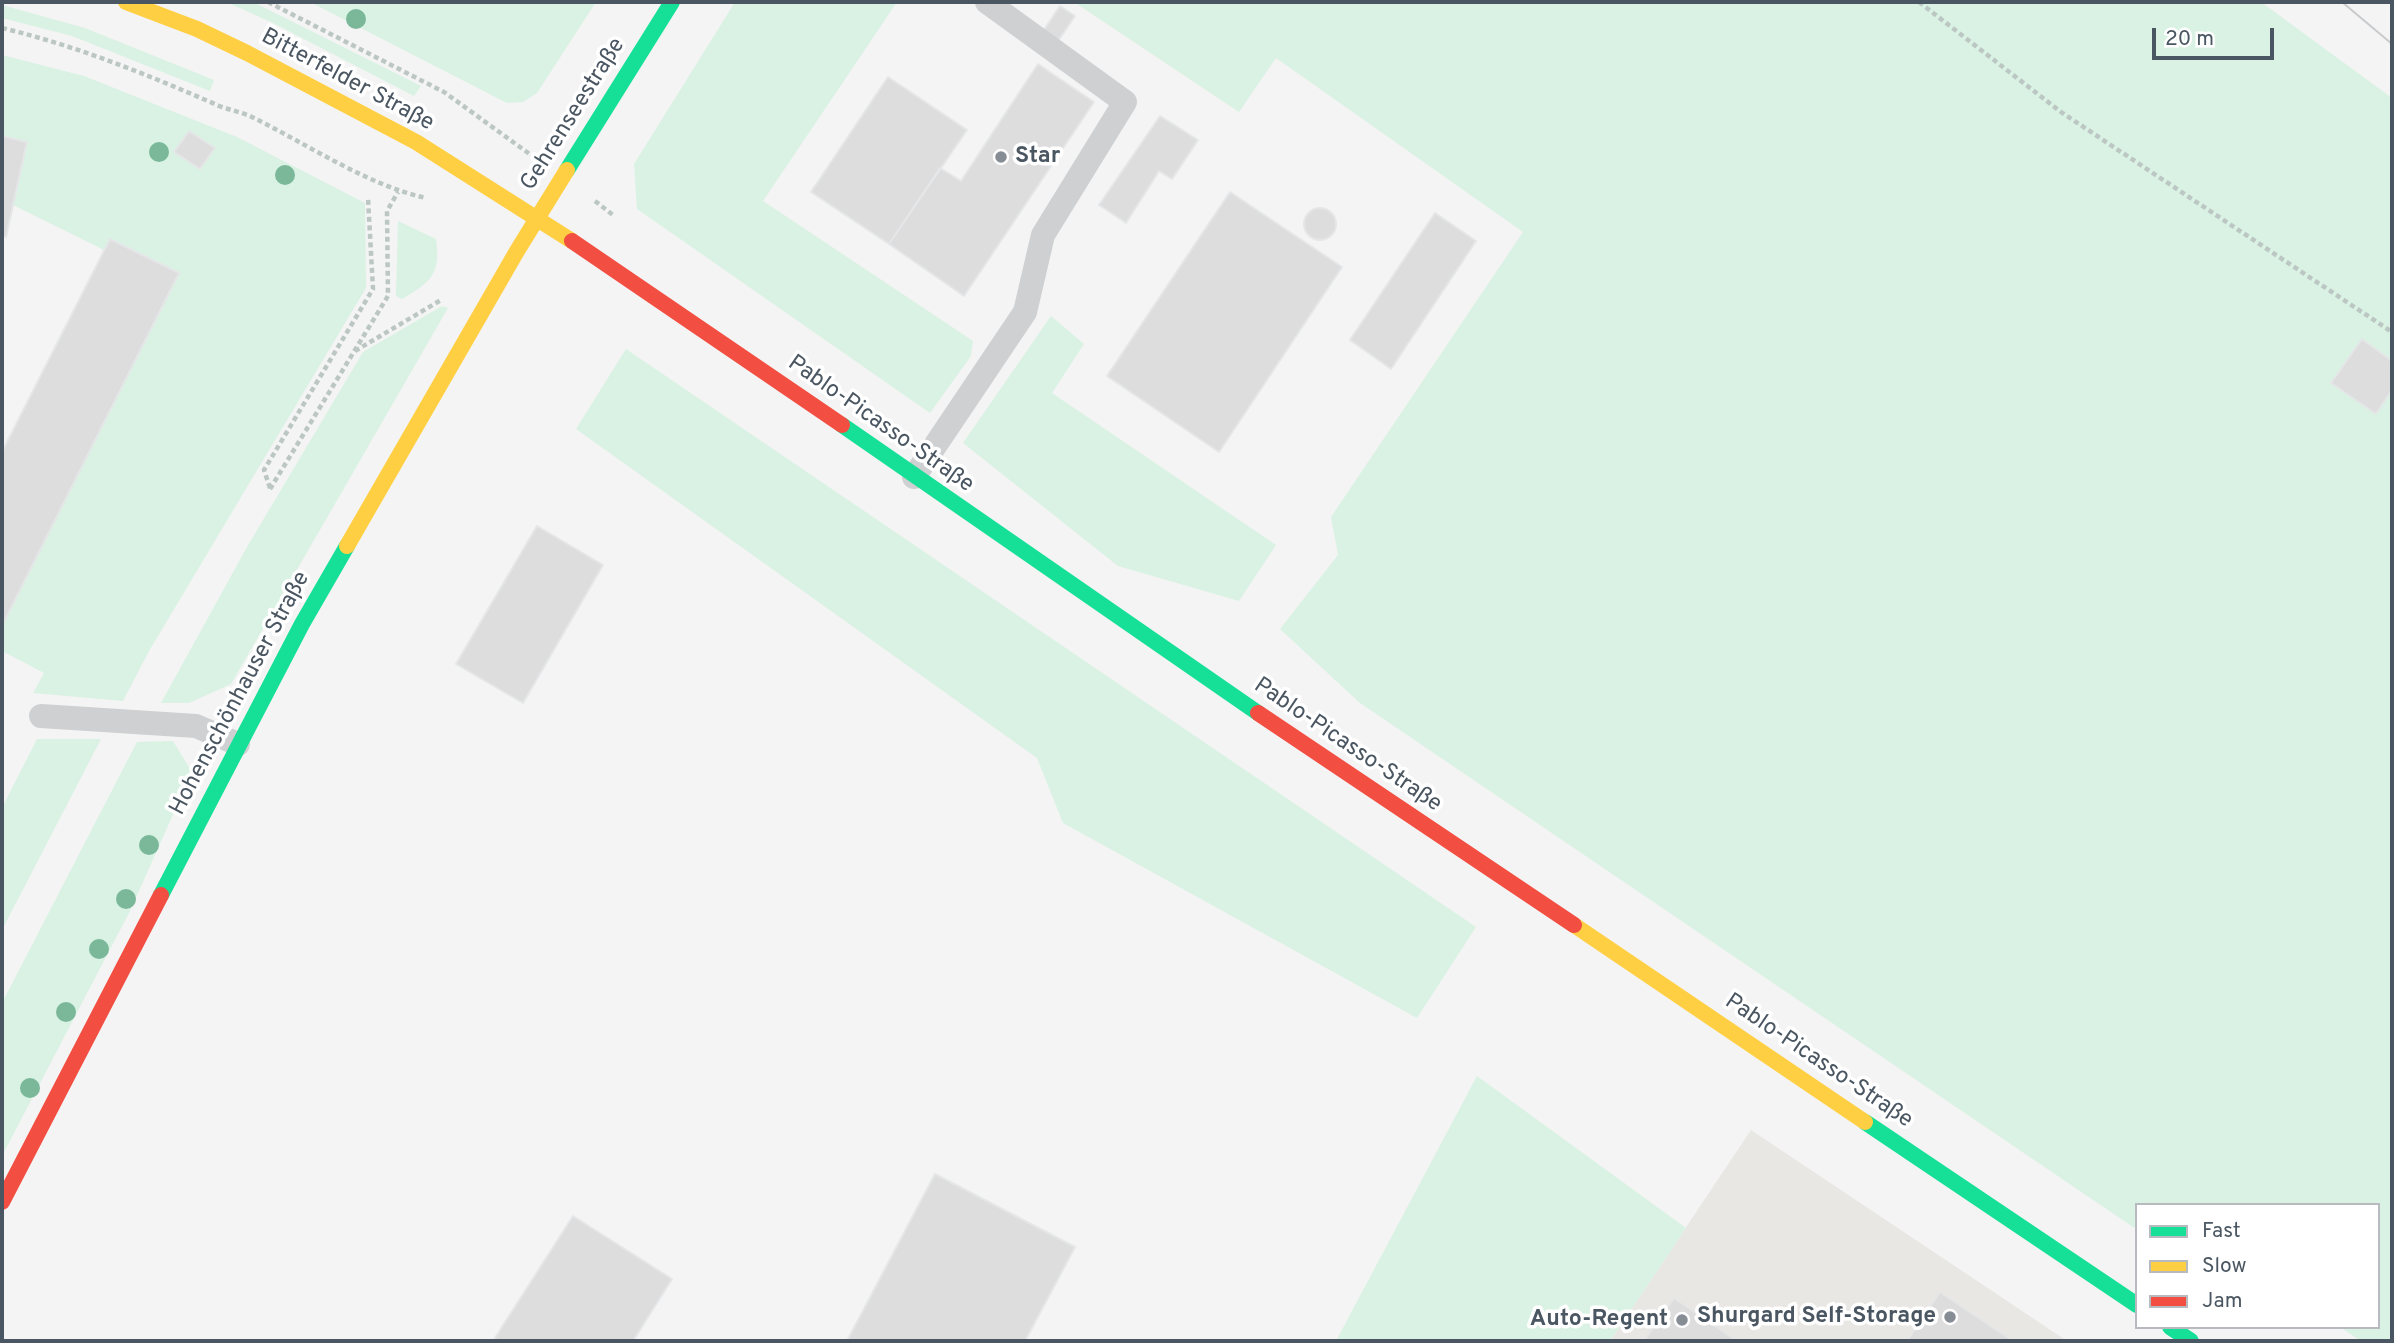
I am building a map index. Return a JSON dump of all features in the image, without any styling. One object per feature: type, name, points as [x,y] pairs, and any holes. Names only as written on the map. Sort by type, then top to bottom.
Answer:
[{"type":"main road","name":"Gehrenseestraße","points":[[538,217],[672,2]]},
{"type":"main road","name":"Bitterfelder Straße","points":[[142,4],[247,53],[416,142],[538,217]]},
{"type":"main road","name":"Pablo-Picasso-Straße","points":[[538,217],[610,264],[1217,685],[2135,1304]]},
{"type":"main road","name":"Hohenschönhauser Straße","points":[[2,1202],[302,624],[538,217]]},
{"type":"main road","points":[[2173,1329],[2191,1341]]},
{"type":"lane","points":[[914,477],[1025,312],[1044,235],[1125,102],[987,2]]},
{"type":"lane","points":[[41,716],[196,726],[238,744]]},
{"type":"path","points":[[268,2],[444,92],[499,132]]},
{"type":"path","points":[[1919,2],[2061,112],[2392,332]]},
{"type":"path","points":[[2,28],[90,52],[146,73],[249,116],[398,192],[432,199]]},
{"type":"path","points":[[368,198],[373,289],[264,470],[270,489],[388,296],[387,211],[398,192]]},
{"type":"path","points":[[354,351],[445,297]]},
{"type":"shaded area","points":[[1751,1130],[2067,1341],[1610,1341]]},
{"type":"green space","points":[[226,2],[253,2],[421,86],[414,96],[271,22]]},
{"type":"green space","points":[[310,2],[596,2],[537,93],[523,102],[507,103]]},
{"type":"green space","points":[[735,2],[897,2],[763,201],[973,341],[971,356],[930,413],[637,209],[634,164]]},
{"type":"green space","points":[[1074,2],[2261,2],[2392,98],[2392,1341],[2361,1341],[2343,1329],[2380,1329],[2380,1203],[2135,1203],[2133,1227],[1360,703],[1280,629],[1338,555],[1331,517],[1523,232],[1276,58],[1239,112]]},
{"type":"green space","points":[[2,5],[85,28],[214,80],[210,91],[72,36],[2,18]]},
{"type":"green space","points":[[2,55],[84,76],[237,137],[365,203],[366,288],[149,651],[123,701],[33,693],[44,673],[2,651],[2,626],[178,273],[110,239],[104,250],[13,205],[27,142],[2,136]]},
{"type":"green space","points":[[398,221],[436,239],[437,251],[432,276],[402,299],[396,296]]},
{"type":"green space","points":[[442,306],[448,308],[231,684],[189,703],[161,703],[247,547],[363,352]]},
{"type":"green space","points":[[1051,316],[1084,344],[1052,393],[1276,545],[1239,601],[1118,566],[963,443]]},
{"type":"green space","points":[[626,349],[1476,927],[1417,1018],[1063,823],[1037,758],[576,429]]},
{"type":"green space","points":[[37,739],[101,739],[2,930],[2,808]]},
{"type":"green space","points":[[173,741],[192,772],[130,911],[2,1156],[2,1003],[137,742]]},
{"type":"green space","points":[[1477,1076],[1686,1228],[1610,1341],[1336,1341]]},
{"type":"building","points":[[1060,6],[1075,16],[1056,44],[1041,34]]},
{"type":"building","points":[[1038,64],[1094,102],[964,296],[889,244],[940,168],[961,181]]},
{"type":"building","points":[[888,77],[967,130],[889,244],[811,192]]},
{"type":"building","points":[[1160,116],[1198,140],[1172,179],[1159,171],[1126,223],[1099,205]]},
{"type":"building","points":[[189,131],[215,148],[200,169],[174,152]]},
{"type":"building","points":[[2,136],[27,142],[6,237],[2,236]]},
{"type":"building","points":[[1230,192],[1342,267],[1219,452],[1107,376]]},
{"type":"building","points":[[1320,208],[1332,212],[1336,224],[1332,236],[1320,240],[1308,236],[1304,224],[1308,212]]},
{"type":"building","points":[[1435,213],[1476,241],[1391,369],[1350,340]]},
{"type":"building","points":[[110,239],[179,273],[2,626],[2,452]]},
{"type":"building","points":[[2362,339],[2392,361],[2392,390],[2376,414],[2331,383]]},
{"type":"building","points":[[537,526],[603,565],[523,703],[456,664]]},
{"type":"building","points":[[935,1174],[1075,1247],[1025,1341],[847,1341]]},
{"type":"building","points":[[573,1216],[672,1279],[633,1341],[493,1341]]},
{"type":"building","name":"Shurgard Self-Storage","points":[[1940,1292],[2013,1341],[1907,1341]]},
{"type":"building","name":"Auto-Regent","points":[[1674,1298],[1737,1341],[1644,1341]]},
{"type":"tram line","points":[[2342,2],[2392,44]]},
{"type":"traffic: fast","points":[[567,170],[672,2]]},
{"type":"traffic: fast","points":[[842,425],[1258,713]]},
{"type":"traffic: fast","points":[[161,895],[302,624],[347,546]]},
{"type":"traffic: fast","points":[[1865,1122],[2135,1304]]},
{"type":"traffic: fast","points":[[2173,1329],[2191,1341]]},
{"type":"traffic: slow","points":[[126,2],[197,29],[247,53],[416,142],[572,241]]},
{"type":"traffic: slow","points":[[347,546],[517,251],[567,170]]},
{"type":"traffic: slow","points":[[1574,925],[1865,1122]]},
{"type":"traffic: jam","points":[[572,241],[842,425]]},
{"type":"traffic: jam","points":[[1258,713],[1574,925]]},
{"type":"traffic: jam","points":[[2,1202],[161,895]]},
{"type":"place","name":"Star","points":[[1001,157]]},
{"type":"place","name":"Shurgard Self-Storage","points":[[1950,1317]]},
{"type":"place","name":"Auto-Regent","points":[[1682,1320]]}]
